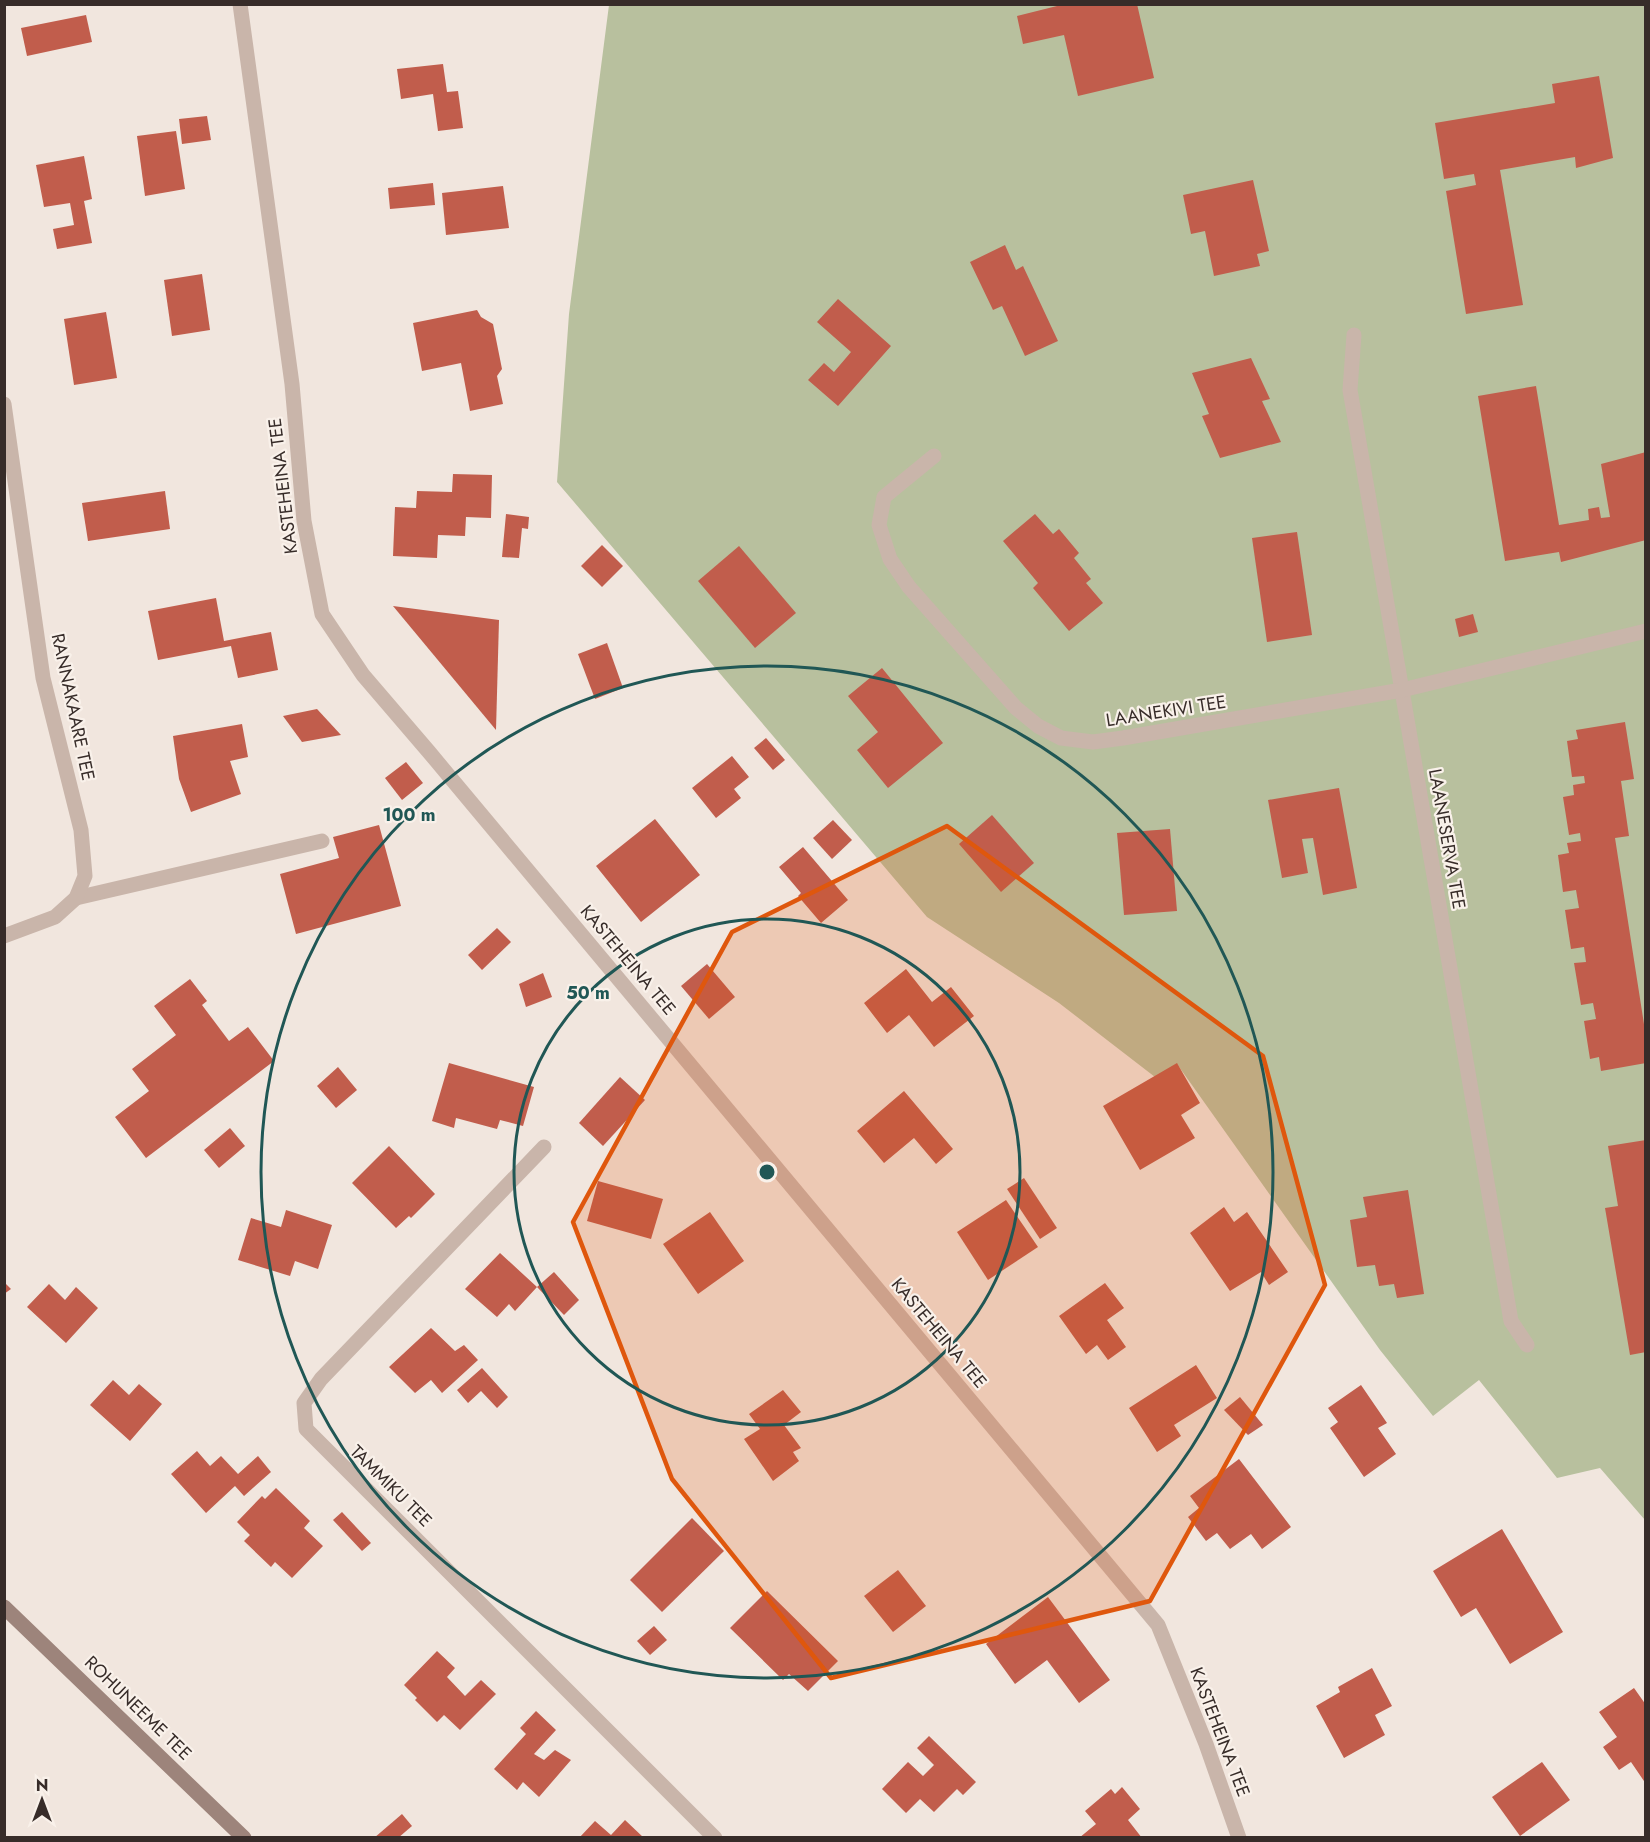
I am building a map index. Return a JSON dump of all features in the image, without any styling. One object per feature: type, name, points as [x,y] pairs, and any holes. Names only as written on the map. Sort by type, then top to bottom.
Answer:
[{"type":"street","name":"KASTEHEINA TEE","points":[[240,4],[292,384],[304,521],[322,614],[363,675],[1158,1625],[1206,1744],[1239,1838]]},
{"type":"street","name":"LAANESERVA TEE","points":[[1354,335],[1350,390],[1511,1321],[1527,1345]]},
{"type":"street","name":"RANNAKAARE TEE","points":[[4,404],[43,678],[81,830],[85,876],[76,898]]},
{"type":"street","name":"LAANEKIVI TEE","points":[[934,456],[884,497],[879,525],[890,559],[909,586],[1016,708],[1038,726],[1061,738],[1093,742],[1123,738],[1402,690],[1646,631]]},
{"type":"street","points":[[4,936],[55,917],[76,898],[322,841]]},
{"type":"street","name":"TAMMIKU TEE","points":[[544,1147],[321,1379],[304,1403],[306,1429],[715,1838]]},
{"type":"street","name":"ROHUNEEME TEE","points":[[4,1607],[244,1838]]},
{"type":"highlighted area","points":[[947,826],[1263,1056],[1325,1285],[1150,1601],[831,1678],[672,1479],[573,1222],[732,932]]},
{"type":"green space","points":[[609,5],[1645,5],[1645,1520],[1600,1468],[1557,1478],[1479,1380],[1433,1416],[1380,1350],[1177,1064],[1155,1077],[1059,1003],[927,917],[557,482],[569,314]]},
{"type":"building","points":[[1065,4],[1137,4],[1154,78],[1078,96],[1064,35],[1023,44],[1017,16]]},
{"type":"building","points":[[86,15],[92,42],[27,56],[21,28]]},
{"type":"building","points":[[443,64],[447,92],[458,91],[463,128],[438,131],[433,94],[401,99],[397,69]]},
{"type":"building","points":[[1599,76],[1613,158],[1576,168],[1575,157],[1500,170],[1523,305],[1466,314],[1446,191],[1476,185],[1474,174],[1444,179],[1435,123],[1555,103],[1552,84]]},
{"type":"building","points":[[207,116],[211,140],[182,144],[179,119]]},
{"type":"building","points":[[176,131],[185,189],[145,196],[137,136]]},
{"type":"building","points":[[84,156],[92,199],[84,201],[92,243],[57,249],[53,229],[74,225],[70,203],[44,207],[36,165]]},
{"type":"building","points":[[1253,180],[1269,251],[1257,254],[1260,266],[1214,276],[1205,231],[1191,234],[1183,195]]},
{"type":"building","points":[[433,183],[435,205],[390,209],[388,188]]},
{"type":"building","points":[[503,186],[509,228],[446,235],[442,193]]},
{"type":"building","points":[[1005,245],[1016,270],[1023,266],[1058,341],[1025,356],[1002,306],[993,310],[970,262]]},
{"type":"building","points":[[202,274],[210,330],[172,336],[164,280]]},
{"type":"building","points":[[838,299],[891,346],[838,406],[808,380],[824,363],[834,372],[851,352],[817,322]]},
{"type":"building","points":[[477,310],[481,317],[493,324],[502,369],[497,376],[503,404],[470,411],[461,363],[422,371],[413,323]]},
{"type":"building","points":[[106,312],[117,378],[74,385],[64,319]]},
{"type":"building","points":[[1251,358],[1270,399],[1262,401],[1281,442],[1220,458],[1202,416],[1209,414],[1192,373]]},
{"type":"building","points":[[1536,386],[1559,525],[1589,520],[1588,509],[1599,507],[1601,518],[1610,517],[1601,464],[1646,452],[1646,540],[1561,562],[1559,552],[1505,561],[1478,396]]},
{"type":"building","points":[[453,474],[492,475],[491,518],[466,517],[465,536],[438,535],[437,558],[393,556],[395,507],[416,508],[417,491],[452,492]]},
{"type":"building","points":[[165,491],[170,529],[88,541],[82,503]]},
{"type":"building","points":[[506,514],[529,517],[528,529],[522,528],[519,558],[502,557]]},
{"type":"building","points":[[1035,514],[1053,534],[1059,529],[1079,553],[1074,558],[1091,579],[1086,583],[1103,603],[1069,631],[1033,588],[1038,583],[1003,541]]},
{"type":"building","points":[[1297,532],[1312,635],[1267,642],[1252,538]]},
{"type":"building","points":[[602,545],[623,566],[602,587],[581,566]]},
{"type":"building","points":[[739,546],[796,613],[755,648],[698,581]]},
{"type":"building","points":[[216,598],[224,641],[271,632],[278,670],[238,678],[231,646],[158,660],[148,611]]},
{"type":"building","points":[[393,606],[499,620],[496,730]]},
{"type":"building","points":[[1473,614],[1478,632],[1459,637],[1455,619]]},
{"type":"building","points":[[607,643],[623,688],[595,699],[578,654]]},
{"type":"building","points":[[882,668],[943,743],[888,788],[857,750],[878,732],[848,696]]},
{"type":"building","points":[[317,709],[341,735],[302,742],[283,716]]},
{"type":"building","points":[[1625,722],[1634,779],[1621,781],[1629,836],[1615,838],[1646,1037],[1646,1063],[1601,1071],[1599,1057],[1590,1059],[1584,1021],[1596,1019],[1593,1003],[1581,1005],[1574,963],[1586,962],[1584,947],[1571,949],[1565,910],[1579,908],[1576,890],[1563,892],[1558,855],[1569,853],[1567,843],[1581,841],[1580,833],[1569,835],[1563,797],[1574,795],[1573,785],[1585,783],[1584,776],[1572,777],[1567,741],[1578,739],[1576,730]]},
{"type":"building","points":[[242,724],[248,757],[230,761],[241,794],[191,812],[179,779],[173,736]]},
{"type":"building","points":[[766,738],[785,760],[773,770],[754,748]]},
{"type":"building","points":[[732,756],[749,777],[734,789],[741,798],[716,818],[692,788]]},
{"type":"building","points":[[406,762],[423,783],[402,800],[385,778]]},
{"type":"building","points":[[1339,788],[1357,888],[1323,895],[1313,838],[1302,839],[1308,873],[1282,878],[1268,800]]},
{"type":"building","points":[[992,815],[1034,863],[1001,892],[959,844]]},
{"type":"building","points":[[655,819],[700,875],[641,922],[596,866]]},
{"type":"building","points":[[833,820],[852,840],[832,859],[813,838]]},
{"type":"building","points":[[379,825],[401,906],[296,934],[280,874],[339,858],[333,837]]},
{"type":"building","points":[[1170,829],[1177,911],[1124,915],[1117,833]]},
{"type":"building","points":[[803,847],[848,900],[821,923],[798,896],[801,893],[779,867]]},
{"type":"building","points":[[497,928],[511,942],[482,970],[468,955]]},
{"type":"building","points":[[707,964],[735,997],[709,1019],[681,986]]},
{"type":"building","points":[[906,969],[932,1002],[951,987],[974,1016],[934,1047],[909,1015],[887,1033],[864,1003]]},
{"type":"building","points":[[543,973],[552,997],[526,1007],[519,984]]},
{"type":"building","points":[[190,979],[207,1001],[202,1005],[229,1041],[248,1027],[274,1061],[146,1158],[115,1117],[149,1091],[132,1069],[176,1035],[154,1006]]},
{"type":"building","points":[[449,1063],[534,1087],[523,1126],[500,1120],[497,1129],[456,1118],[454,1128],[432,1121]]},
{"type":"building","points":[[1177,1063],[1200,1103],[1181,1115],[1195,1138],[1140,1170],[1103,1106]]},
{"type":"building","points":[[338,1067],[357,1090],[336,1108],[317,1086]]},
{"type":"building","points":[[620,1077],[645,1100],[603,1146],[579,1123]]},
{"type":"building","points":[[904,1091],[953,1149],[936,1164],[914,1138],[884,1163],[857,1131]]},
{"type":"building","points":[[230,1128],[245,1146],[219,1168],[204,1150]]},
{"type":"building","points":[[1646,1140],[1646,1352],[1630,1355],[1605,1208],[1618,1206],[1608,1146]]},
{"type":"building","points":[[389,1146],[435,1194],[411,1218],[409,1216],[396,1228],[352,1183]]},
{"type":"building","points":[[1024,1178],[1057,1228],[1040,1239],[1007,1189]]},
{"type":"building","points":[[598,1181],[663,1199],[651,1239],[587,1221]]},
{"type":"building","points":[[1408,1190],[1424,1294],[1397,1298],[1394,1284],[1379,1286],[1375,1265],[1357,1267],[1350,1220],[1367,1217],[1363,1197]]},
{"type":"building","points":[[1006,1200],[1038,1247],[988,1280],[957,1232]]},
{"type":"building","points":[[1224,1207],[1234,1222],[1247,1212],[1288,1272],[1269,1285],[1261,1272],[1230,1291],[1190,1233]]},
{"type":"building","points":[[286,1210],[332,1225],[318,1269],[295,1261],[290,1276],[238,1260],[251,1218],[281,1227]]},
{"type":"building","points":[[710,1212],[744,1261],[698,1294],[663,1244]]},
{"type":"building","points":[[500,1253],[537,1287],[515,1311],[509,1304],[497,1317],[465,1289]]},
{"type":"building","points":[[554,1272],[579,1300],[564,1315],[537,1287]]},
{"type":"building","points":[[4,1282],[11,1289],[4,1294]]},
{"type":"building","points":[[1105,1283],[1124,1308],[1107,1320],[1126,1347],[1108,1360],[1097,1345],[1086,1354],[1059,1316]]},
{"type":"building","points":[[49,1284],[65,1300],[76,1287],[98,1308],[66,1343],[27,1307]]},
{"type":"building","points":[[431,1328],[455,1351],[464,1345],[478,1360],[442,1393],[431,1380],[415,1393],[389,1367]]},
{"type":"building","points":[[1196,1365],[1217,1398],[1174,1425],[1181,1436],[1157,1452],[1129,1408]]},
{"type":"building","points":[[482,1368],[508,1397],[497,1408],[481,1391],[468,1403],[457,1390]]},
{"type":"building","points":[[113,1380],[129,1395],[139,1384],[162,1404],[130,1441],[90,1405]]},
{"type":"building","points":[[1361,1385],[1387,1423],[1378,1428],[1396,1454],[1364,1477],[1330,1428],[1338,1422],[1328,1408]]},
{"type":"building","points":[[783,1390],[801,1412],[784,1425],[801,1448],[793,1452],[799,1461],[773,1481],[744,1439],[760,1429],[749,1414]]},
{"type":"building","points":[[1240,1397],[1263,1425],[1248,1435],[1224,1410]]},
{"type":"building","points":[[197,1451],[210,1466],[221,1456],[238,1474],[258,1456],[271,1472],[244,1496],[235,1486],[206,1513],[171,1474]]},
{"type":"building","points":[[1239,1459],[1291,1527],[1262,1549],[1251,1534],[1230,1549],[1217,1533],[1206,1541],[1188,1517],[1199,1508],[1190,1496]]},
{"type":"building","points":[[276,1488],[310,1521],[304,1528],[323,1546],[292,1578],[275,1562],[271,1567],[244,1541],[250,1535],[237,1522],[262,1496],[265,1499]]},
{"type":"building","points":[[342,1512],[371,1543],[362,1551],[333,1520]]},
{"type":"building","points":[[692,1518],[724,1551],[662,1612],[630,1580]]},
{"type":"building","points":[[1502,1529],[1563,1632],[1510,1664],[1476,1608],[1461,1617],[1433,1571]]},
{"type":"building","points":[[898,1570],[926,1606],[893,1632],[864,1596]]},
{"type":"building","points":[[767,1591],[838,1661],[808,1691],[789,1674],[783,1680],[730,1628]]},
{"type":"building","points":[[1048,1597],[1110,1680],[1079,1703],[1047,1660],[1015,1684],[986,1644]]},
{"type":"building","points":[[654,1626],[667,1640],[650,1655],[637,1641]]},
{"type":"building","points":[[437,1651],[455,1668],[447,1677],[465,1696],[481,1680],[496,1694],[460,1730],[444,1715],[437,1722],[404,1685]]},
{"type":"building","points":[[1372,1668],[1392,1706],[1375,1715],[1385,1735],[1344,1758],[1316,1706],[1340,1692],[1338,1687]]},
{"type":"building","points":[[1634,1688],[1646,1705],[1646,1784],[1631,1762],[1619,1770],[1603,1747],[1617,1737],[1599,1712]]},
{"type":"building","points":[[536,1711],[556,1730],[534,1754],[544,1760],[555,1750],[571,1760],[539,1797],[523,1782],[517,1790],[494,1769],[526,1734],[520,1728]]},
{"type":"building","points":[[929,1736],[976,1782],[963,1795],[957,1789],[934,1812],[920,1799],[906,1813],[882,1789],[908,1762],[923,1776],[934,1765],[917,1748]]},
{"type":"building","points":[[1542,1762],[1570,1800],[1520,1836],[1492,1797]]},
{"type":"building","points":[[1122,1787],[1140,1809],[1128,1820],[1142,1838],[1079,1838],[1096,1824],[1085,1811],[1111,1789],[1115,1794]]},
{"type":"building","points":[[402,1814],[412,1826],[398,1838],[374,1838]]},
{"type":"building","points":[[625,1820],[644,1838],[579,1838],[595,1821],[611,1835]]}]
